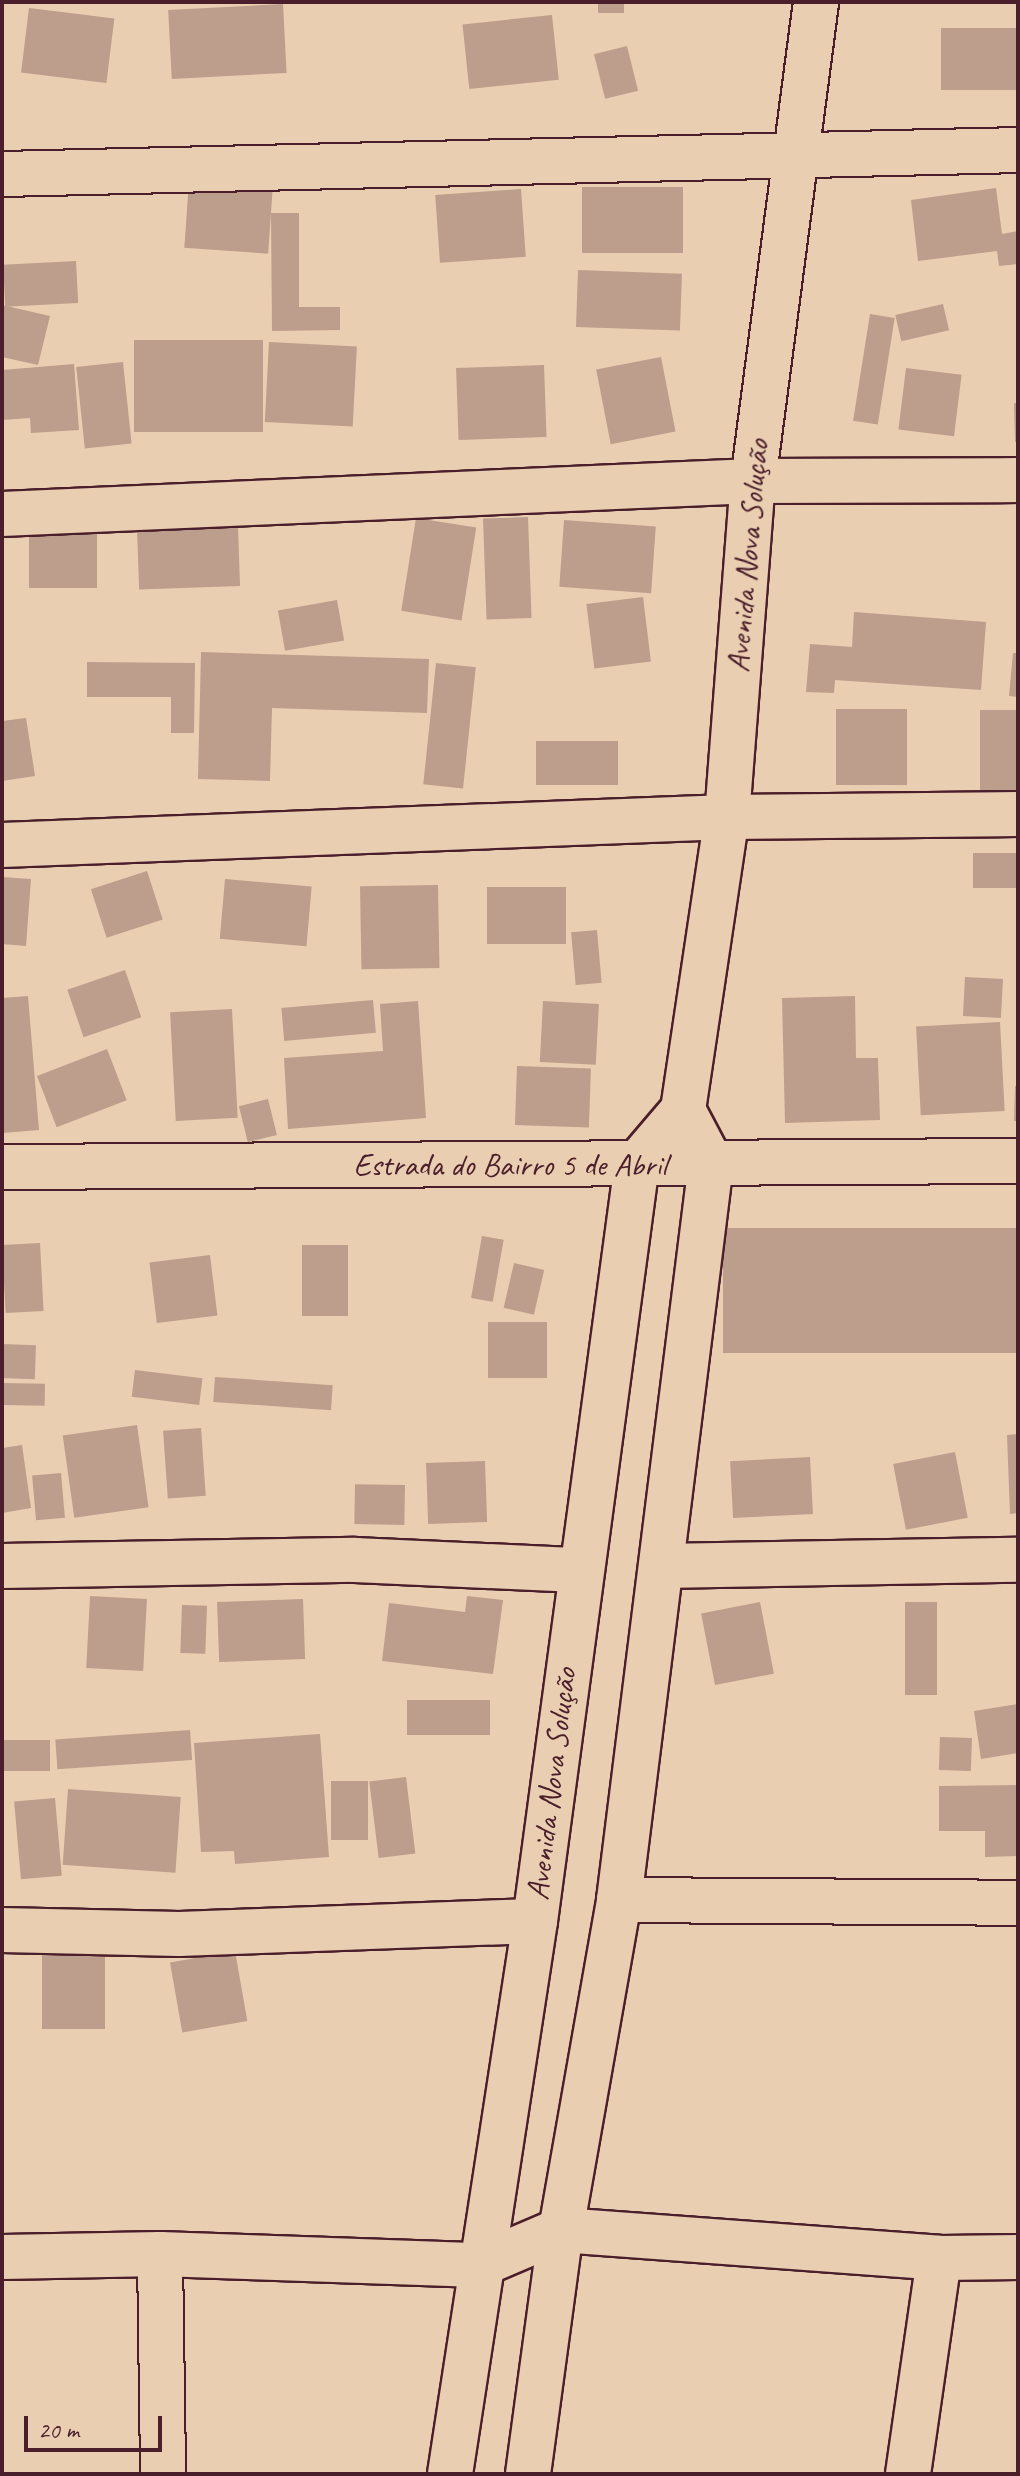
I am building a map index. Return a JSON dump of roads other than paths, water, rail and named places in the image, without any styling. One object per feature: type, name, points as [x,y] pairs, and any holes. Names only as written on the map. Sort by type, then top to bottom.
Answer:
[{"type":"street","name":"Avenida Nova Solução","points":[[683,1110],[727,817],[753,481],[816,2]]},
{"type":"street","points":[[2,174],[1018,150]]},
{"type":"street","points":[[2,514],[753,481],[1018,480]]},
{"type":"street","points":[[2,845],[727,817],[1018,814]]},
{"type":"street","points":[[528,2474],[561,2230],[619,1900],[711,1163],[683,1110],[637,1164]]},
{"type":"street","name":"Estrada do Bairro 5 de Abril","points":[[2,1167],[1018,1161]]},
{"type":"street","name":"Avenida Nova Solução","points":[[450,2474],[479,2265],[535,1921],[578,1570],[637,1164]]},
{"type":"street","points":[[2,1566],[355,1560],[578,1570]]},
{"type":"street","points":[[662,1566],[1018,1560]]},
{"type":"street","points":[[619,1900],[1018,1903]]},
{"type":"street","points":[[2,1930],[179,1934],[535,1921]]},
{"type":"street","points":[[2,2257],[160,2254],[479,2265],[561,2230],[939,2258],[1018,2257]]},
{"type":"street","points":[[160,2254],[163,2474]]},
{"type":"street","points":[[908,2474],[939,2258]]}]
